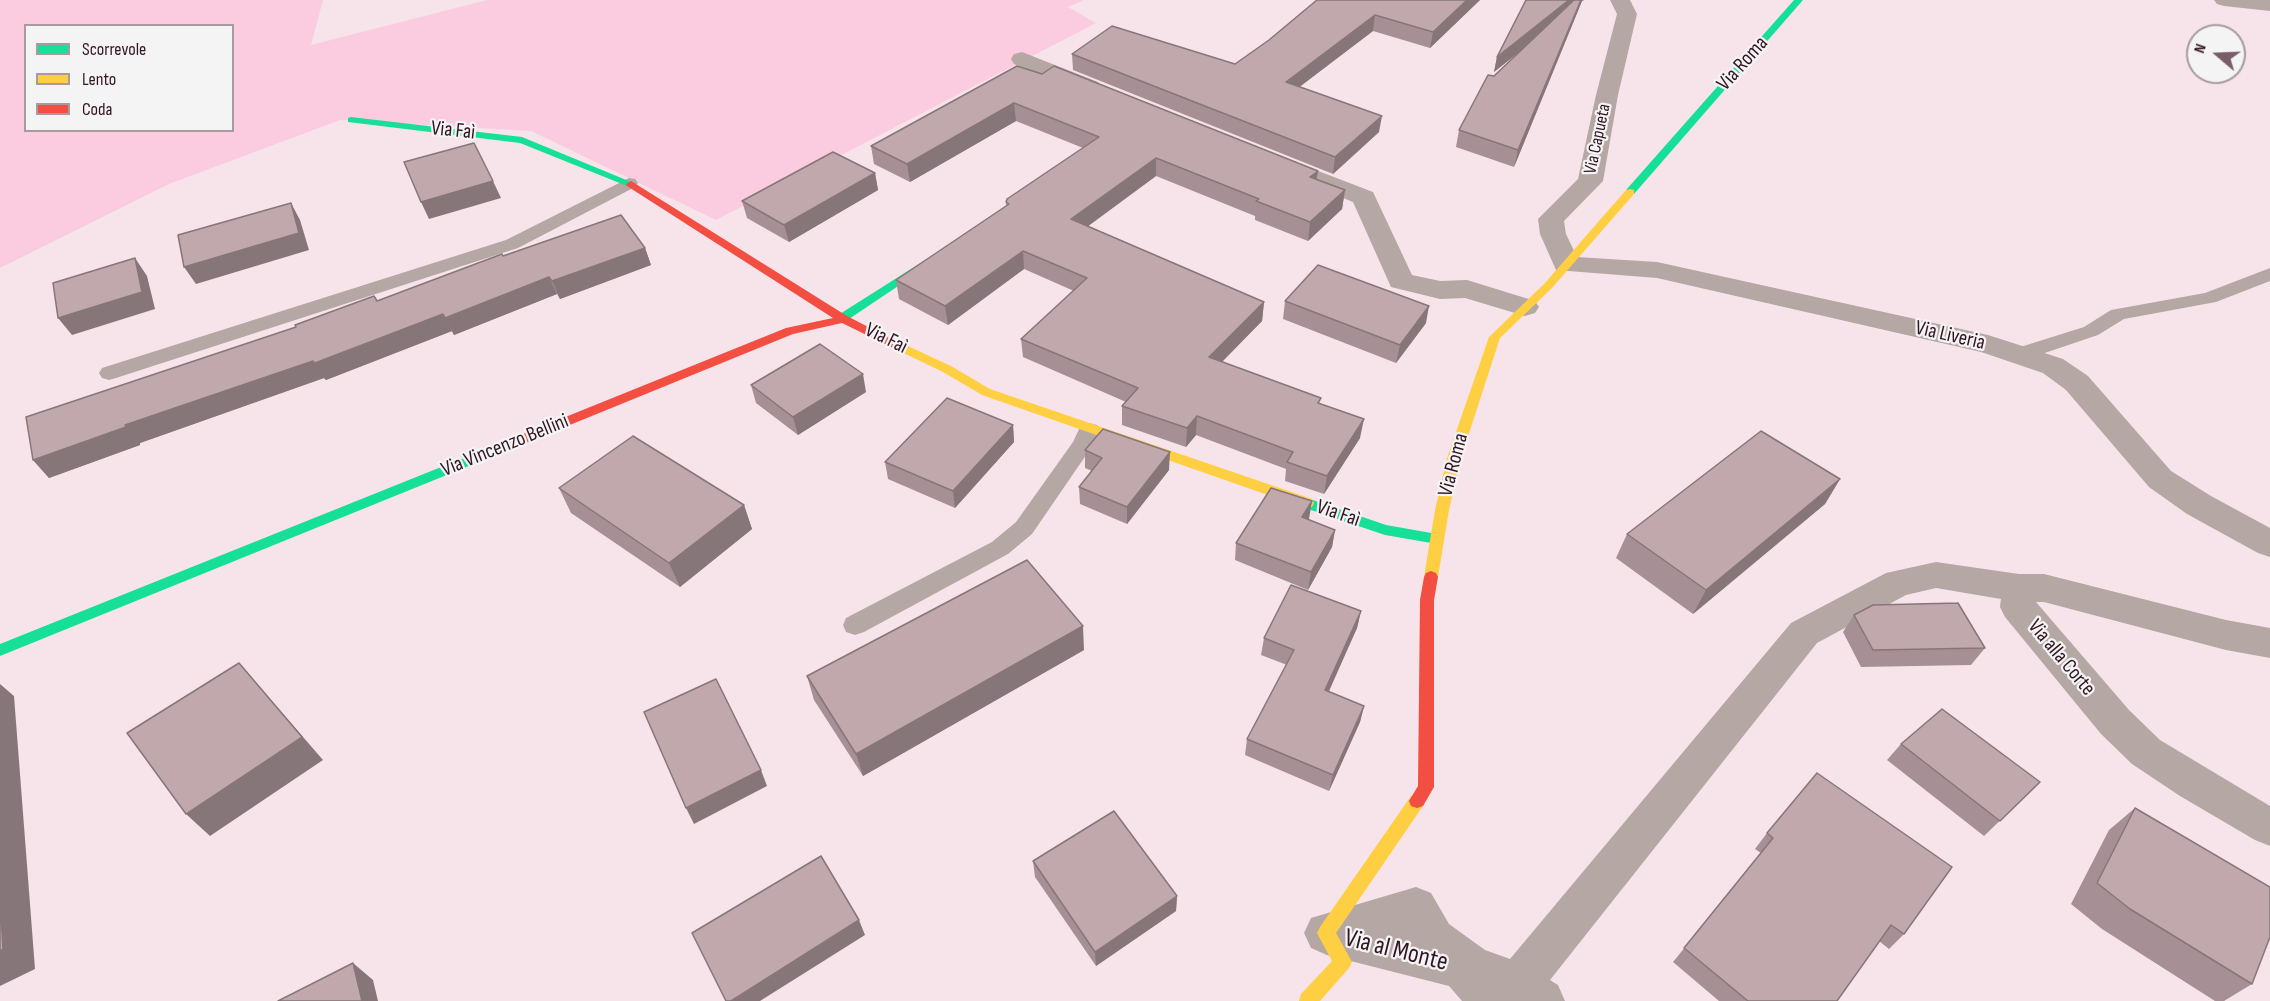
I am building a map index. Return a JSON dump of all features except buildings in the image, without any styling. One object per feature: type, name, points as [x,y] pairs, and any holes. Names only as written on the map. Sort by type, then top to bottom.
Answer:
[{"type":"street","name":"Via Capueta","points":[[1566,264],[1560,245],[1553,234],[1551,219],[1590,181],[1607,95],[1627,14],[1620,0]]},
{"type":"street","points":[[2224,0],[2270,5]]},
{"type":"street","name":"Via Roma","points":[[1326,933],[1426,787],[1427,600],[1454,458],[1495,336],[1548,286],[1795,2]]},
{"type":"street","points":[[1022,59],[1110,95]]},
{"type":"street","name":"Via Faì","points":[[351,120],[522,140],[629,183],[843,319],[948,369],[986,392],[1089,430],[1385,530],[1437,539]]},
{"type":"street","points":[[1253,152],[1364,196],[1401,281],[1440,290],[1467,289],[1525,307]]},
{"type":"street","name":"Via Vincenzo Bellini","points":[[0,650],[790,332],[843,319],[947,249]]},
{"type":"street","name":"Via Liveria","points":[[1566,264],[1657,270],[2021,354],[2053,366],[2077,383],[2160,479],[2199,505],[2270,544]]},
{"type":"street","points":[[1518,996],[1804,633],[1898,583],[1936,576],[2019,588]]},
{"type":"street","name":"Via alla Corte","points":[[2270,643],[2226,635],[2044,588],[2019,588],[2018,607],[2115,722],[2146,752],[2270,828]]},
{"type":"street","points":[[1308,1001],[1343,962],[1326,933]]},
{"type":"street","name":"Via al Monte","points":[[1326,933],[1462,967],[1518,996]]},
{"type":"lane","points":[[109,373],[512,244],[629,183]]},
{"type":"lane","points":[[2021,354],[2091,331],[2118,314],[2209,298],[2270,274]]},
{"type":"lane","points":[[855,626],[1000,548],[1024,528],[1082,445],[1089,430]]},
{"type":"shaded area","points":[[0,0],[323,0],[311,45],[487,0],[1084,0],[1068,7],[1096,23],[716,220],[531,131],[340,120],[169,184],[0,268]]},
{"type":"traffic: fast","points":[[1630,192],[1799,0]]},
{"type":"traffic: fast","points":[[351,120],[522,140],[631,184]]},
{"type":"traffic: fast","points":[[839,320],[933,258]]},
{"type":"traffic: fast","points":[[0,650],[496,450]]},
{"type":"traffic: fast","points":[[1307,503],[1385,530],[1437,539]]},
{"type":"traffic: slow","points":[[1431,577],[1442,510],[1454,458],[1495,337],[1548,286],[1630,192]]},
{"type":"traffic: slow","points":[[895,344],[947,369],[986,392],[1307,503]]},
{"type":"traffic: slow","points":[[1308,1001],[1343,962],[1326,933],[1417,801]]},
{"type":"traffic: jam","points":[[631,184],[843,319],[895,344]]},
{"type":"traffic: jam","points":[[496,450],[790,331],[839,320]]},
{"type":"traffic: jam","points":[[1417,801],[1426,787],[1427,600],[1431,577]]}]
